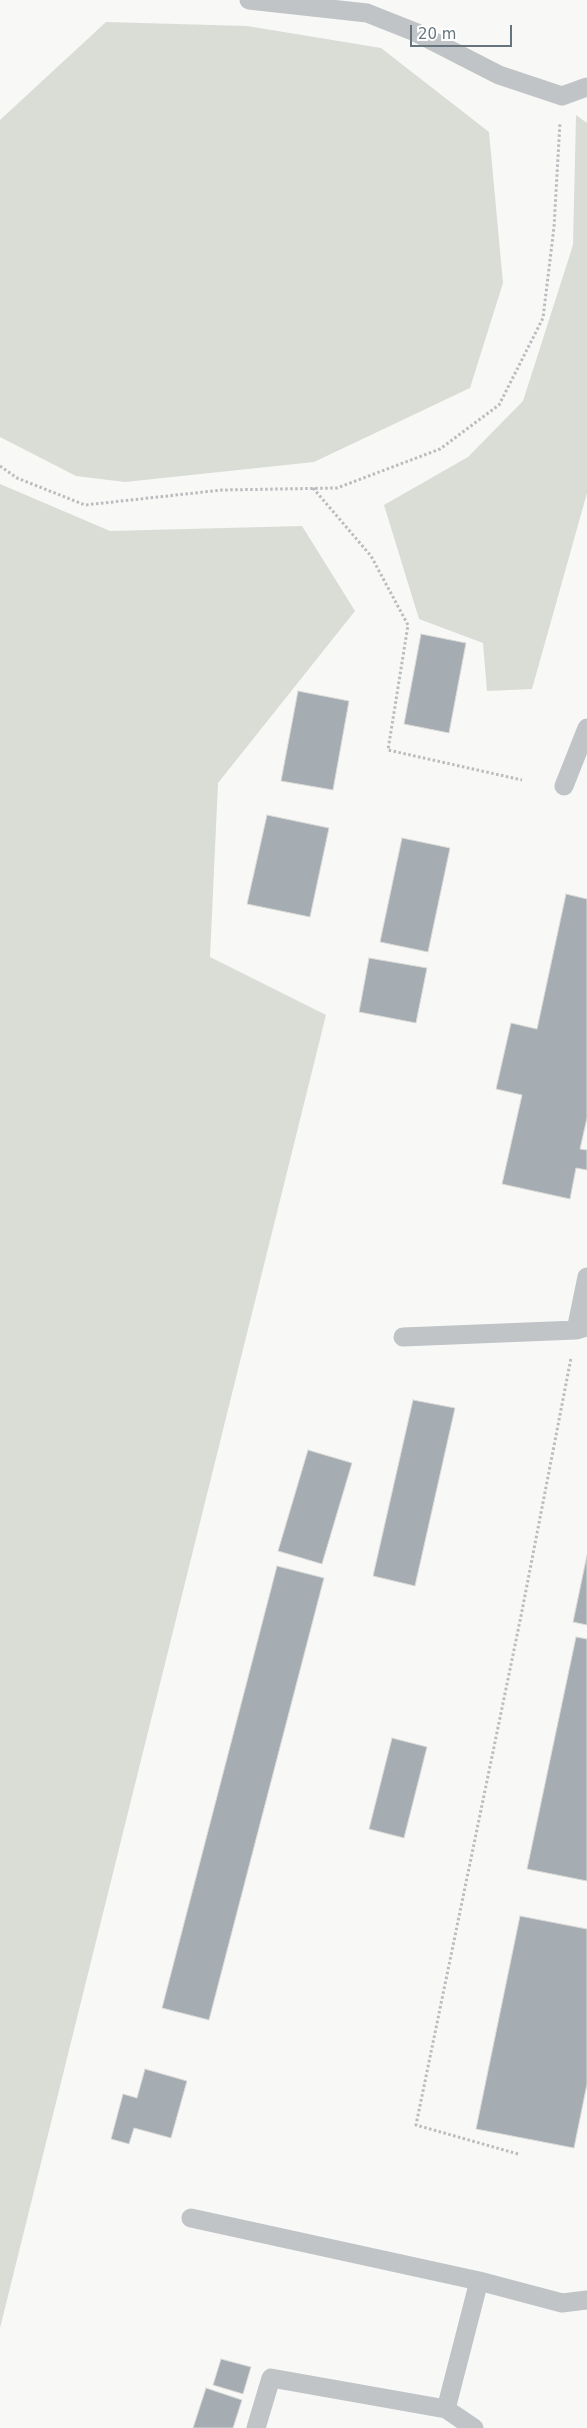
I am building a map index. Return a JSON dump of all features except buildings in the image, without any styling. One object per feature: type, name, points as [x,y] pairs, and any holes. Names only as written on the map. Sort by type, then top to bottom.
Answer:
[{"type":"lane","points":[[249,0],[367,13],[416,32],[499,75],[562,96],[587,87]]},
{"type":"lane","points":[[564,786],[587,728]]},
{"type":"lane","points":[[403,1337],[582,1329],[587,1277]]},
{"type":"lane","points":[[191,2218],[479,2281],[562,2303],[587,2300]]},
{"type":"lane","points":[[446,2409],[479,2281]]},
{"type":"lane","points":[[256,2428],[271,2378],[446,2409],[474,2428]]},
{"type":"path","points":[[0,466],[17,478],[85,504],[222,490],[337,488],[440,449],[499,405],[543,318],[554,227],[562,96]]},
{"type":"path","points":[[313,488],[371,556],[408,625],[388,750],[522,780]]},
{"type":"path","points":[[518,2154],[416,2125],[582,1329]]},
{"type":"shaded area","points":[[106,22],[247,26],[381,48],[489,132],[503,283],[470,388],[314,462],[125,482],[76,476],[0,437],[0,120]]},
{"type":"shaded area","points":[[576,115],[587,123],[587,493],[532,689],[487,691],[483,643],[419,619],[384,505],[468,457],[523,401],[573,245]]},
{"type":"shaded area","points":[[0,484],[110,531],[302,526],[355,611],[218,783],[210,957],[326,1015],[0,2328]]}]
